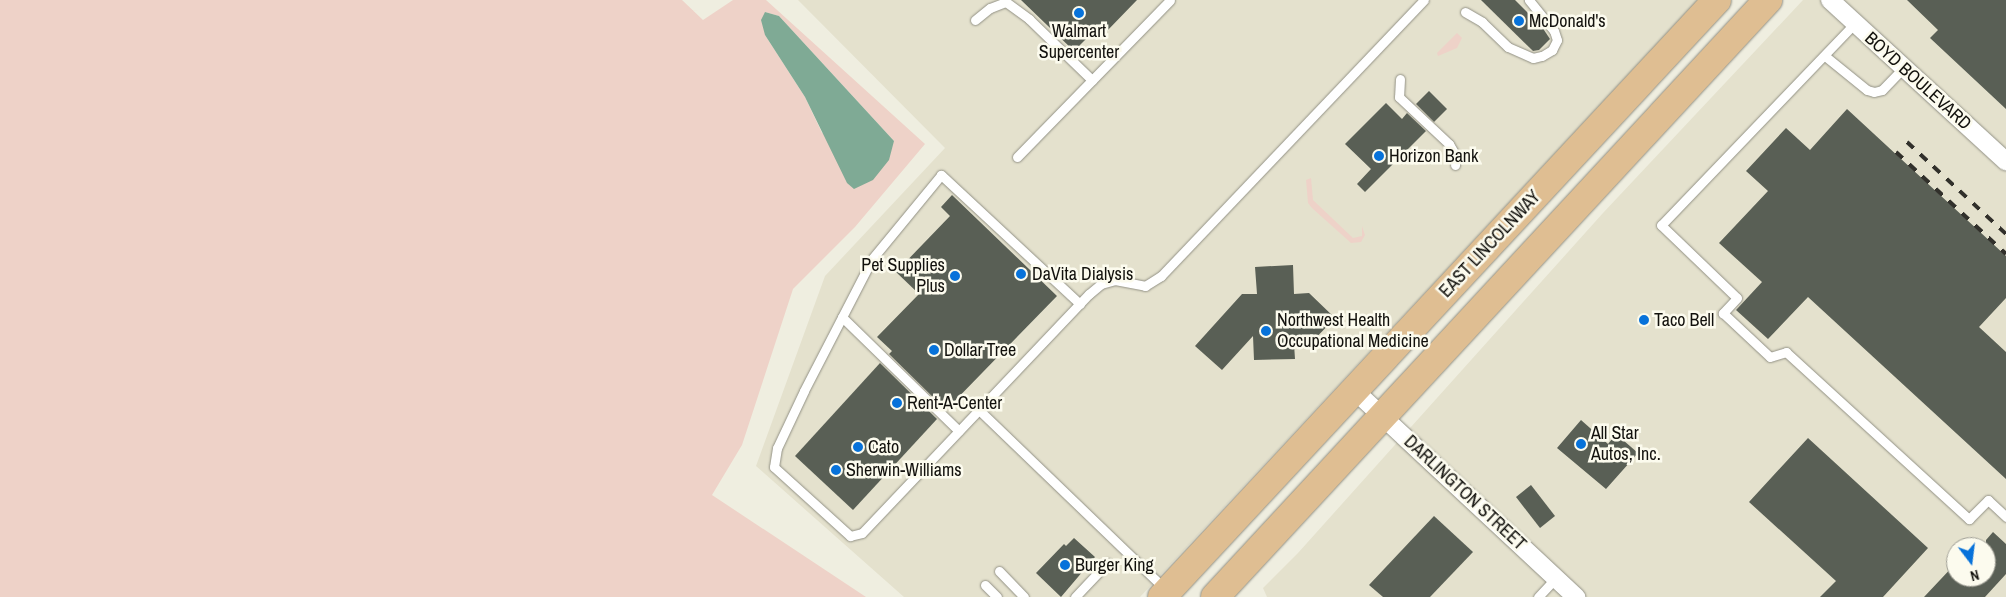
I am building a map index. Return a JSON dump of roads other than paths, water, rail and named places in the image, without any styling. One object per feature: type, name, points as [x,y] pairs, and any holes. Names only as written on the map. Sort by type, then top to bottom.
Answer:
[{"type":"main road","name":"EAST LINCOLNWAY","points":[[1167,595],[1354,390],[1717,0]]},
{"type":"main road","points":[[1215,597],[1768,0]]},
{"type":"main road","points":[[1505,227],[1534,253]]},
{"type":"street","name":"BOYD BOULEVARD","points":[[1830,0],[2006,161]]},
{"type":"street","name":"DARLINGTON STREET","points":[[1354,390],[1576,597]]},
{"type":"lane","points":[[1017,157],[1170,0]]},
{"type":"lane","points":[[1080,304],[941,175],[872,259],[777,448],[774,467],[850,536],[862,533],[1101,284],[1115,280],[1145,286],[1154,283],[1424,0]]},
{"type":"lane","points":[[1465,12],[1482,22],[1508,47],[1533,58],[1542,56],[1552,50],[1557,40],[1554,31],[1528,0]]},
{"type":"lane","points":[[976,20],[990,8],[1006,2],[1028,19],[1092,80]]},
{"type":"lane","points":[[1855,23],[1661,225],[1737,298],[1723,314],[1770,357],[1786,352],[1969,519],[1988,500],[2006,517]]},
{"type":"lane","points":[[1824,56],[1867,90],[1874,92],[1882,90],[1903,68]]},
{"type":"lane","points":[[1400,79],[1399,97],[1450,144],[1456,156],[1455,165]]},
{"type":"lane","points":[[842,317],[959,431]]},
{"type":"lane","points":[[979,410],[1167,595]]},
{"type":"lane","points":[[1075,597],[1107,563]]},
{"type":"lane","points":[[999,571],[1024,597]]},
{"type":"lane","points":[[1538,597],[1556,578]]},
{"type":"lane","points":[[985,585],[997,597]]},
{"type":"railway","points":[[1907,142],[2006,234]]},
{"type":"railway","points":[[1896,152],[2006,254]]},
{"type":"place","name":"Walmart Supercenter","points":[[1079,13]]},
{"type":"place","name":"McDonald's","points":[[1519,21]]},
{"type":"place","name":"Horizon Bank","points":[[1379,156]]},
{"type":"place","name":"DaVita Dialysis","points":[[1021,274]]},
{"type":"place","name":"Pet Supplies Plus","points":[[955,276]]},
{"type":"place","name":"Taco Bell","points":[[1644,320]]},
{"type":"place","name":"Northwest Health Occupational Medicine","points":[[1266,331]]},
{"type":"place","name":"Dollar Tree","points":[[934,350]]},
{"type":"place","name":"Rent-A-Center","points":[[897,403]]},
{"type":"place","name":"All Star Autos, Inc.","points":[[1581,444]]},
{"type":"place","name":"Cato","points":[[858,447]]},
{"type":"place","name":"Sherwin-Williams","points":[[836,470]]},
{"type":"place","name":"Burger King","points":[[1065,565]]}]
